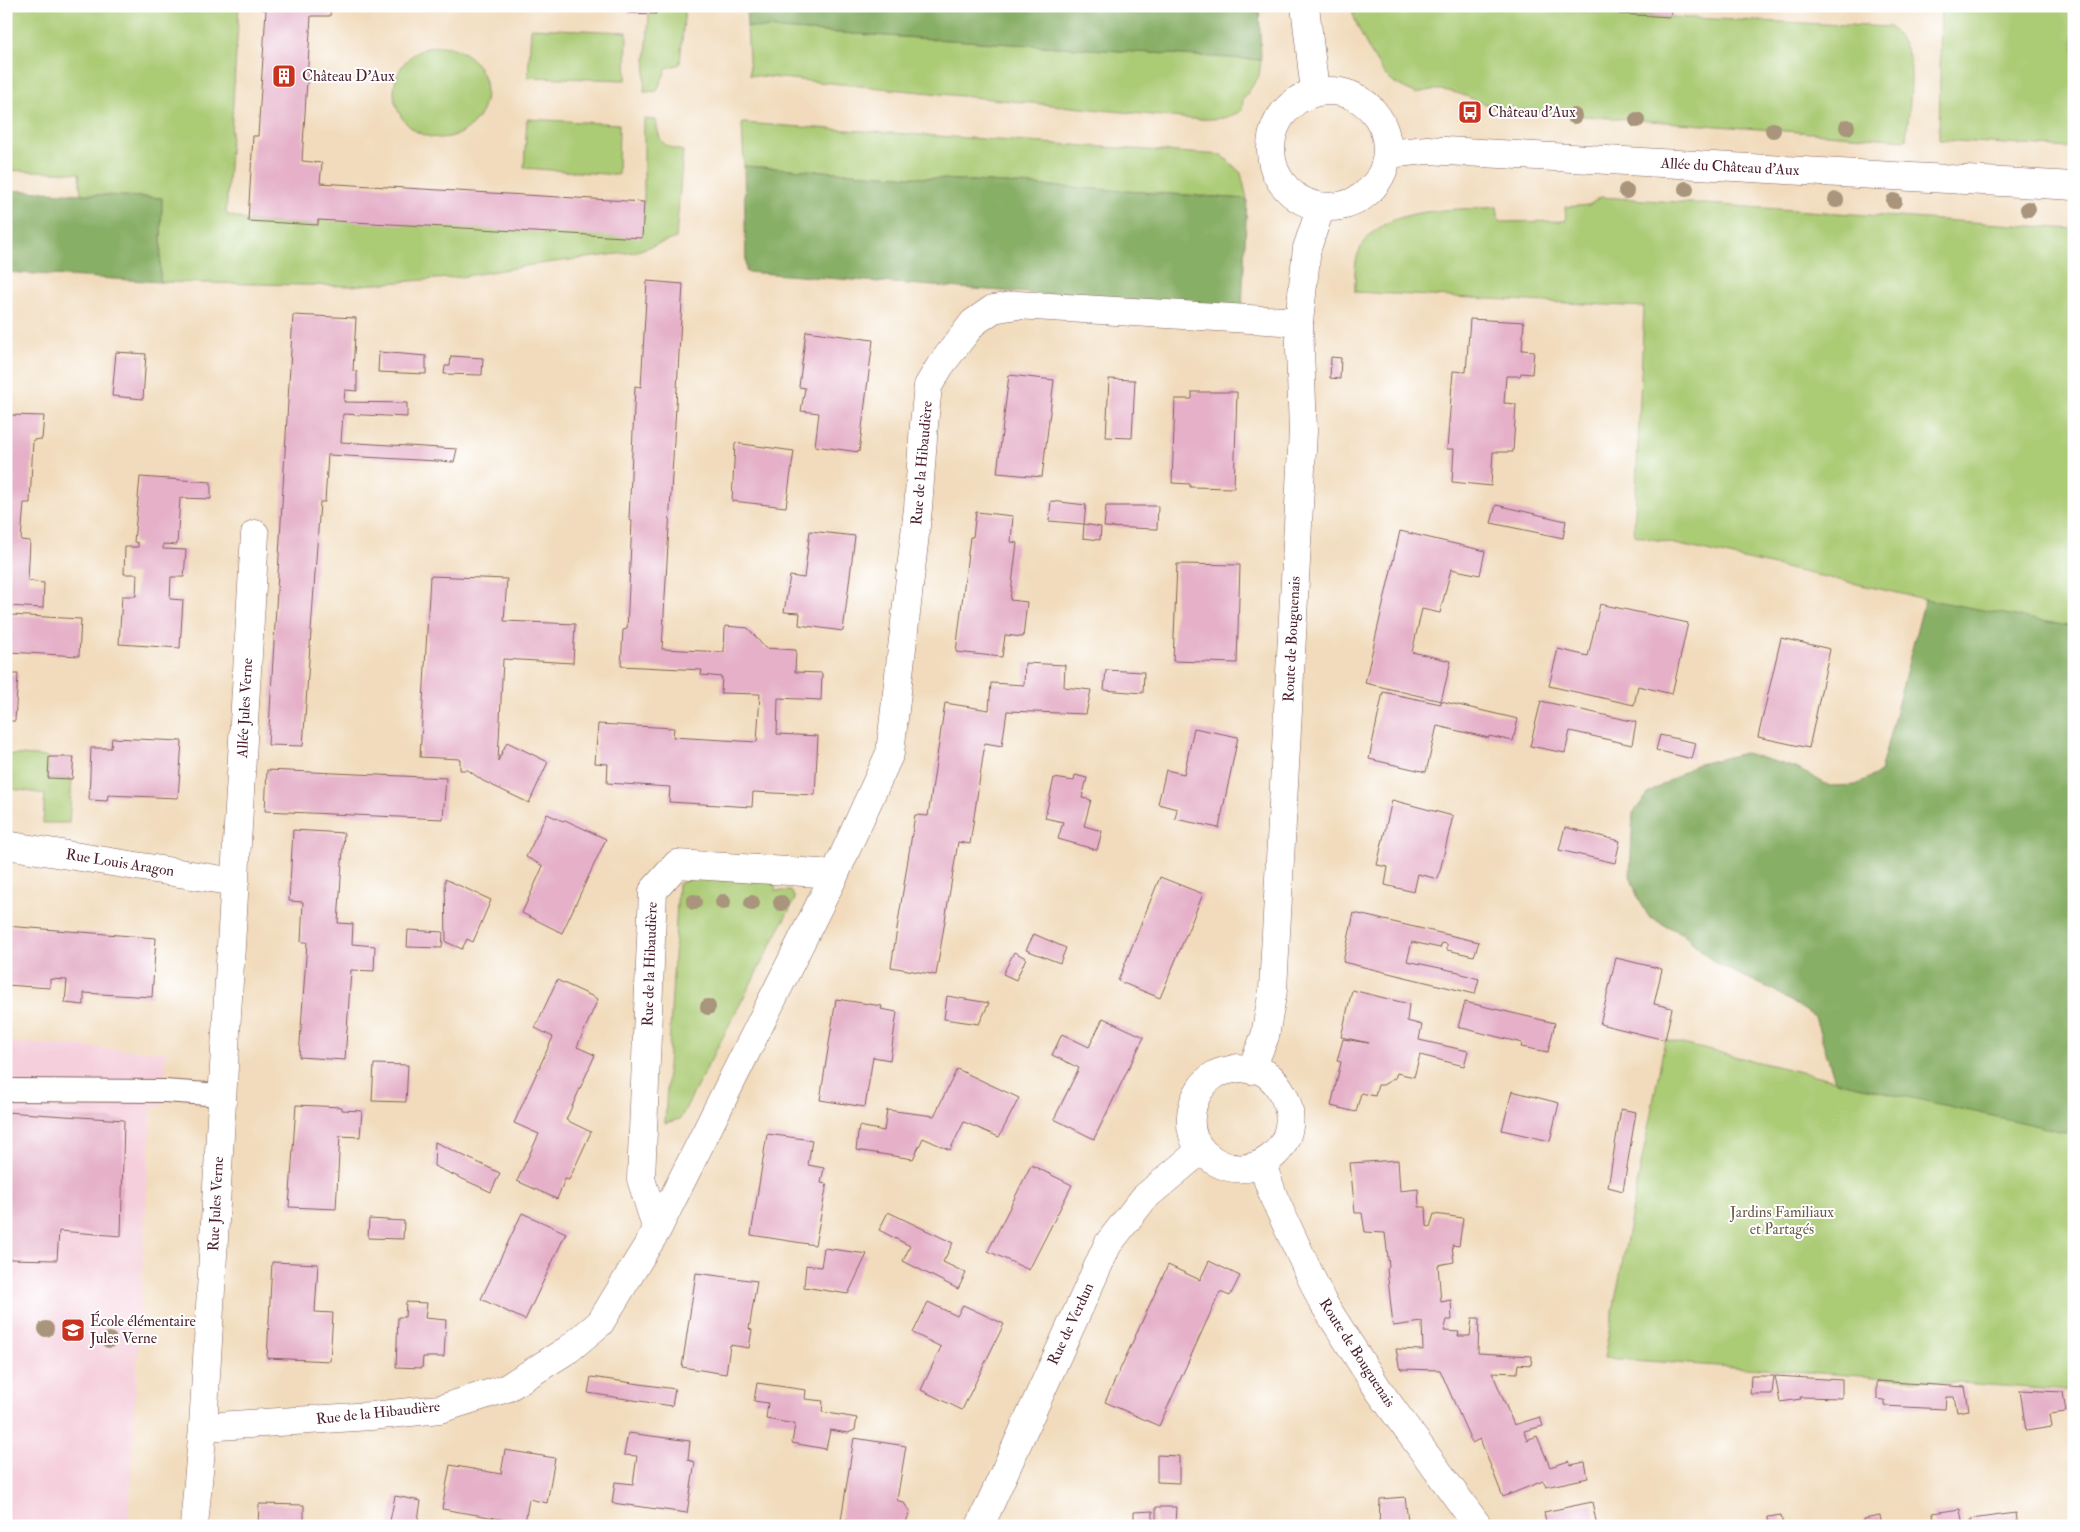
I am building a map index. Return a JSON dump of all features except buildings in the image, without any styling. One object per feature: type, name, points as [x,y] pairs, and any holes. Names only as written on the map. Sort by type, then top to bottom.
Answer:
[{"type":"street","points":[[1305,6],[1315,92]]},
{"type":"street","points":[[1336,91],[1364,103],[1374,112],[1385,132],[1387,154],[1379,180],[1371,190],[1353,202],[1333,208],[1307,203],[1296,197],[1284,186],[1273,166],[1270,145],[1280,118],[1292,104],[1315,92],[1336,91]]},
{"type":"street","name":"Allée du Château d'Aux","points":[[1387,154],[1427,150],[2074,186]]},
{"type":"street","name":"Route de Bouguenais","points":[[1251,1070],[1265,1036],[1273,980],[1302,431],[1299,322],[1307,248],[1321,207]]},
{"type":"street","name":"Rue de la Hibaudière","points":[[203,1427],[371,1416],[440,1409],[507,1388],[569,1349],[600,1323],[657,1230],[835,874],[890,753],[918,508],[928,386],[940,366],[973,323],[993,309],[1017,305],[1299,322]]},
{"type":"street","name":"Allée Jules Verne","points":[[234,882],[255,534]]},
{"type":"street","name":"Rue Louis Aragon","points":[[6,845],[234,882]]},
{"type":"street","name":"Rue de la Hibaudière","points":[[657,1230],[641,1178],[653,891],[677,864],[835,874]]},
{"type":"street","name":"Rue Jules Verne","points":[[194,1526],[203,1427],[234,882]]},
{"type":"street","points":[[1238,1068],[1251,1070],[1260,1071],[1276,1082],[1286,1099],[1291,1117],[1287,1136],[1277,1152],[1262,1164],[1246,1168],[1229,1168],[1214,1162],[1201,1150],[1191,1130],[1191,1108],[1200,1088],[1216,1074],[1238,1068]]},
{"type":"street","name":"Rue de Verdun","points":[[980,1526],[1108,1244],[1144,1198],[1201,1150]]},
{"type":"street","name":"Route de Bouguenais","points":[[1262,1164],[1274,1198],[1322,1301],[1380,1392],[1478,1526]]},
{"type":"lane","points":[[6,1090],[164,1091],[222,1095]]},
{"type":"shaded area","name":"École élémentaire Jules Verne","points":[[6,1042],[166,1052],[163,1106],[152,1106],[128,1526],[6,1526]]},
{"type":"green space","points":[[6,6],[239,6],[226,214],[248,221],[318,225],[318,220],[644,202],[644,119],[656,120],[662,142],[683,151],[676,238],[634,252],[538,264],[460,277],[350,286],[160,282],[162,198],[81,194],[79,173],[6,170]]},
{"type":"green space","points":[[656,6],[685,6],[680,64],[667,68],[657,91],[644,92],[649,13],[656,13]]},
{"type":"green space","points":[[746,6],[1259,6],[1261,60],[747,27]]},
{"type":"green space","points":[[1352,6],[1491,6],[1670,17],[1890,27],[1904,45],[1910,62],[1910,95],[1906,140],[1507,111],[1447,91],[1437,90],[1416,94],[1392,81],[1384,73],[1360,32]]},
{"type":"green space","points":[[1941,6],[2074,6],[2074,148],[1939,140]]},
{"type":"green space","points":[[747,27],[1261,60],[1259,76],[1243,100],[1242,110],[1224,118],[1192,119],[750,75]]},
{"type":"green space","points":[[531,28],[627,32],[626,80],[528,77]]},
{"type":"green space","points":[[431,46],[449,46],[466,53],[479,66],[486,83],[486,101],[479,118],[466,131],[449,138],[431,138],[414,131],[401,118],[394,101],[394,83],[401,66],[414,53]]},
{"type":"green space","points":[[527,119],[619,124],[618,175],[524,168]]},
{"type":"green space","points":[[742,123],[1222,155],[1241,173],[1247,199],[744,166]]},
{"type":"green space","points":[[744,166],[1247,199],[1242,309],[746,272]]},
{"type":"green space","points":[[6,190],[162,198],[160,282],[6,272]]},
{"type":"green space","name":"Jardins Familiaux et Partagés","points":[[1601,197],[2074,229],[2074,1391],[1604,1358],[1665,1040],[1835,1080],[1925,599],[1634,535],[1644,307],[1355,292],[1355,268],[1358,254],[1368,238],[1382,226],[1399,218],[1439,210],[1497,207],[1499,222],[1566,221],[1565,207],[1589,205]]},
{"type":"green space","points":[[1925,599],[2074,627],[2074,1134],[1835,1081],[1815,1017],[1775,991],[1715,963],[1683,934],[1649,917],[1638,898],[1630,876],[1633,813],[1649,793],[1695,765],[1745,753],[1796,768],[1830,786],[1856,785],[1880,772]]},
{"type":"green space","points":[[6,754],[49,757],[48,778],[72,779],[69,823],[43,823],[45,794],[6,788]]},
{"type":"green space","points":[[692,878],[776,883],[775,891],[791,891],[795,899],[680,1119],[665,1123],[678,884]]},
{"type":"place","name":"Château D'Aux","points":[[284,76]]},
{"type":"place","name":"Château d'Aux","points":[[1470,112]]},
{"type":"place","name":"École élémentaire Jules Verne","points":[[73,1330]]}]
